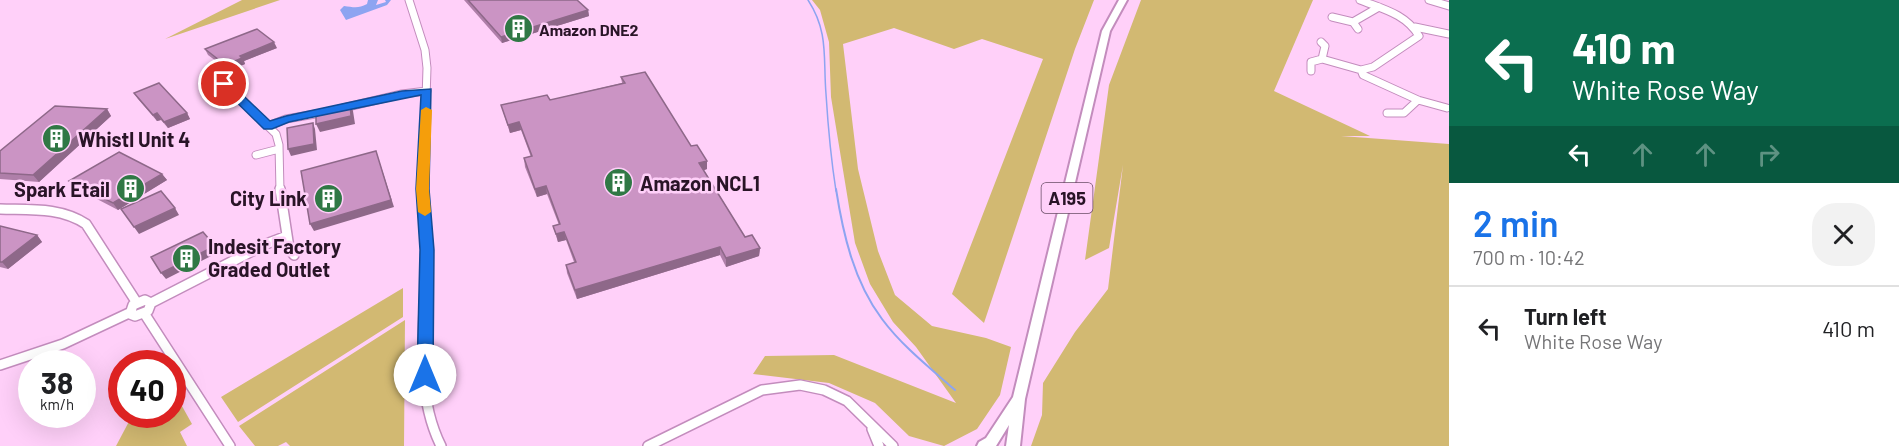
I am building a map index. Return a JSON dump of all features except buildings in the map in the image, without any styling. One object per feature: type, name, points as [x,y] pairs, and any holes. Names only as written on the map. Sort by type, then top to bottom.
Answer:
[{"type":"main road","name":"A195","points":[[1013,446],[1019,399],[1107,31],[1123,0]]},
{"type":"main road","name":"A195","points":[[984,446],[991,442],[1019,399]]},
{"type":"street","points":[[409,0],[425,50],[427,91],[423,189],[427,250],[425,375],[429,417],[432,430],[441,446]]},
{"type":"street","points":[[1311,71],[1311,62],[1322,59],[1361,70],[1373,67],[1419,36],[1406,17],[1360,0]]},
{"type":"street","points":[[1429,0],[1449,6]]},
{"type":"street","points":[[1353,22],[1379,7]]},
{"type":"street","points":[[1332,17],[1353,22],[1358,29]]},
{"type":"street","points":[[1415,27],[1449,34]]},
{"type":"street","points":[[1321,42],[1325,46],[1322,59]]},
{"type":"street","points":[[1361,70],[1363,75],[1418,100],[1447,108]]},
{"type":"street","points":[[224,84],[276,134],[279,149],[280,196],[287,236],[294,255]]},
{"type":"street","points":[[268,126],[286,119],[402,94],[427,91]]},
{"type":"street","points":[[1387,113],[1407,115],[1418,100]]},
{"type":"street","points":[[256,155],[279,149]]},
{"type":"street","points":[[0,209],[52,212],[78,217],[86,224],[137,303]]},
{"type":"street","points":[[129,313],[135,316],[144,313],[150,308],[151,303],[266,244],[287,236]]},
{"type":"street","points":[[0,365],[63,344],[129,313],[137,303],[145,300],[151,303]]},
{"type":"street","points":[[144,313],[230,446]]},
{"type":"street","points":[[648,446],[775,386],[798,384],[832,392],[851,403],[893,446]]},
{"type":"street","points":[[870,423],[879,446]]},
{"type":"shaded area","points":[[242,0],[280,0],[165,39]]},
{"type":"shaded area","points":[[812,0],[1094,0],[1075,49],[984,323],[952,294],[1043,59],[982,39],[954,49],[894,28],[843,44],[858,169],[878,251],[895,295],[932,326],[986,338],[1011,347],[1000,395],[977,429],[944,446],[909,436],[875,403],[829,383],[753,374],[765,356],[834,355],[956,403],[916,347],[893,322],[870,284],[855,243],[831,97],[829,42],[820,10]]},
{"type":"shaded area","points":[[1141,0],[1313,0],[1274,91],[1370,136],[1341,136],[1449,144],[1449,446],[1031,446],[1042,415],[1043,383],[1075,332],[1108,289],[1123,165],[1109,248],[1085,260],[1109,85]]},
{"type":"shaded area","points":[[403,288],[403,317],[238,422],[221,397]]},
{"type":"shaded area","points":[[405,320],[404,446],[290,446],[286,442],[278,446],[255,446],[239,426]]},
{"type":"shaded area","points":[[186,413],[192,424],[186,428]]},
{"type":"shaded area","points":[[126,428],[186,428],[180,432],[187,446],[116,446]]},
{"type":"water","points":[[368,0],[378,0],[376,5],[386,2],[385,0],[391,0],[387,5],[346,20],[340,10],[344,6],[364,6]]},
{"type":"waterway","points":[[808,0],[819,23],[824,46],[829,130],[836,191]]},
{"type":"waterway","points":[[836,189],[851,257],[872,305],[898,338],[955,390]]},
{"type":"slow traffic","points":[[425,212],[423,189],[426,110]]},
{"type":"place","name":"Amazon DNE2","points":[[518,29]]},
{"type":"place","name":"Whistl Unit 4","points":[[57,139]]},
{"type":"place","name":"Amazon NCL1","points":[[619,183]]},
{"type":"place","name":"Spark Etail","points":[[131,189]]},
{"type":"place","name":"City Link","points":[[328,198]]},
{"type":"place","name":"Indesit Factory Graded Outlet","points":[[187,258]]},
{"type":"route","points":[[224,84],[268,126],[286,119],[402,94],[427,91],[423,189],[427,250],[425,375]]}]
